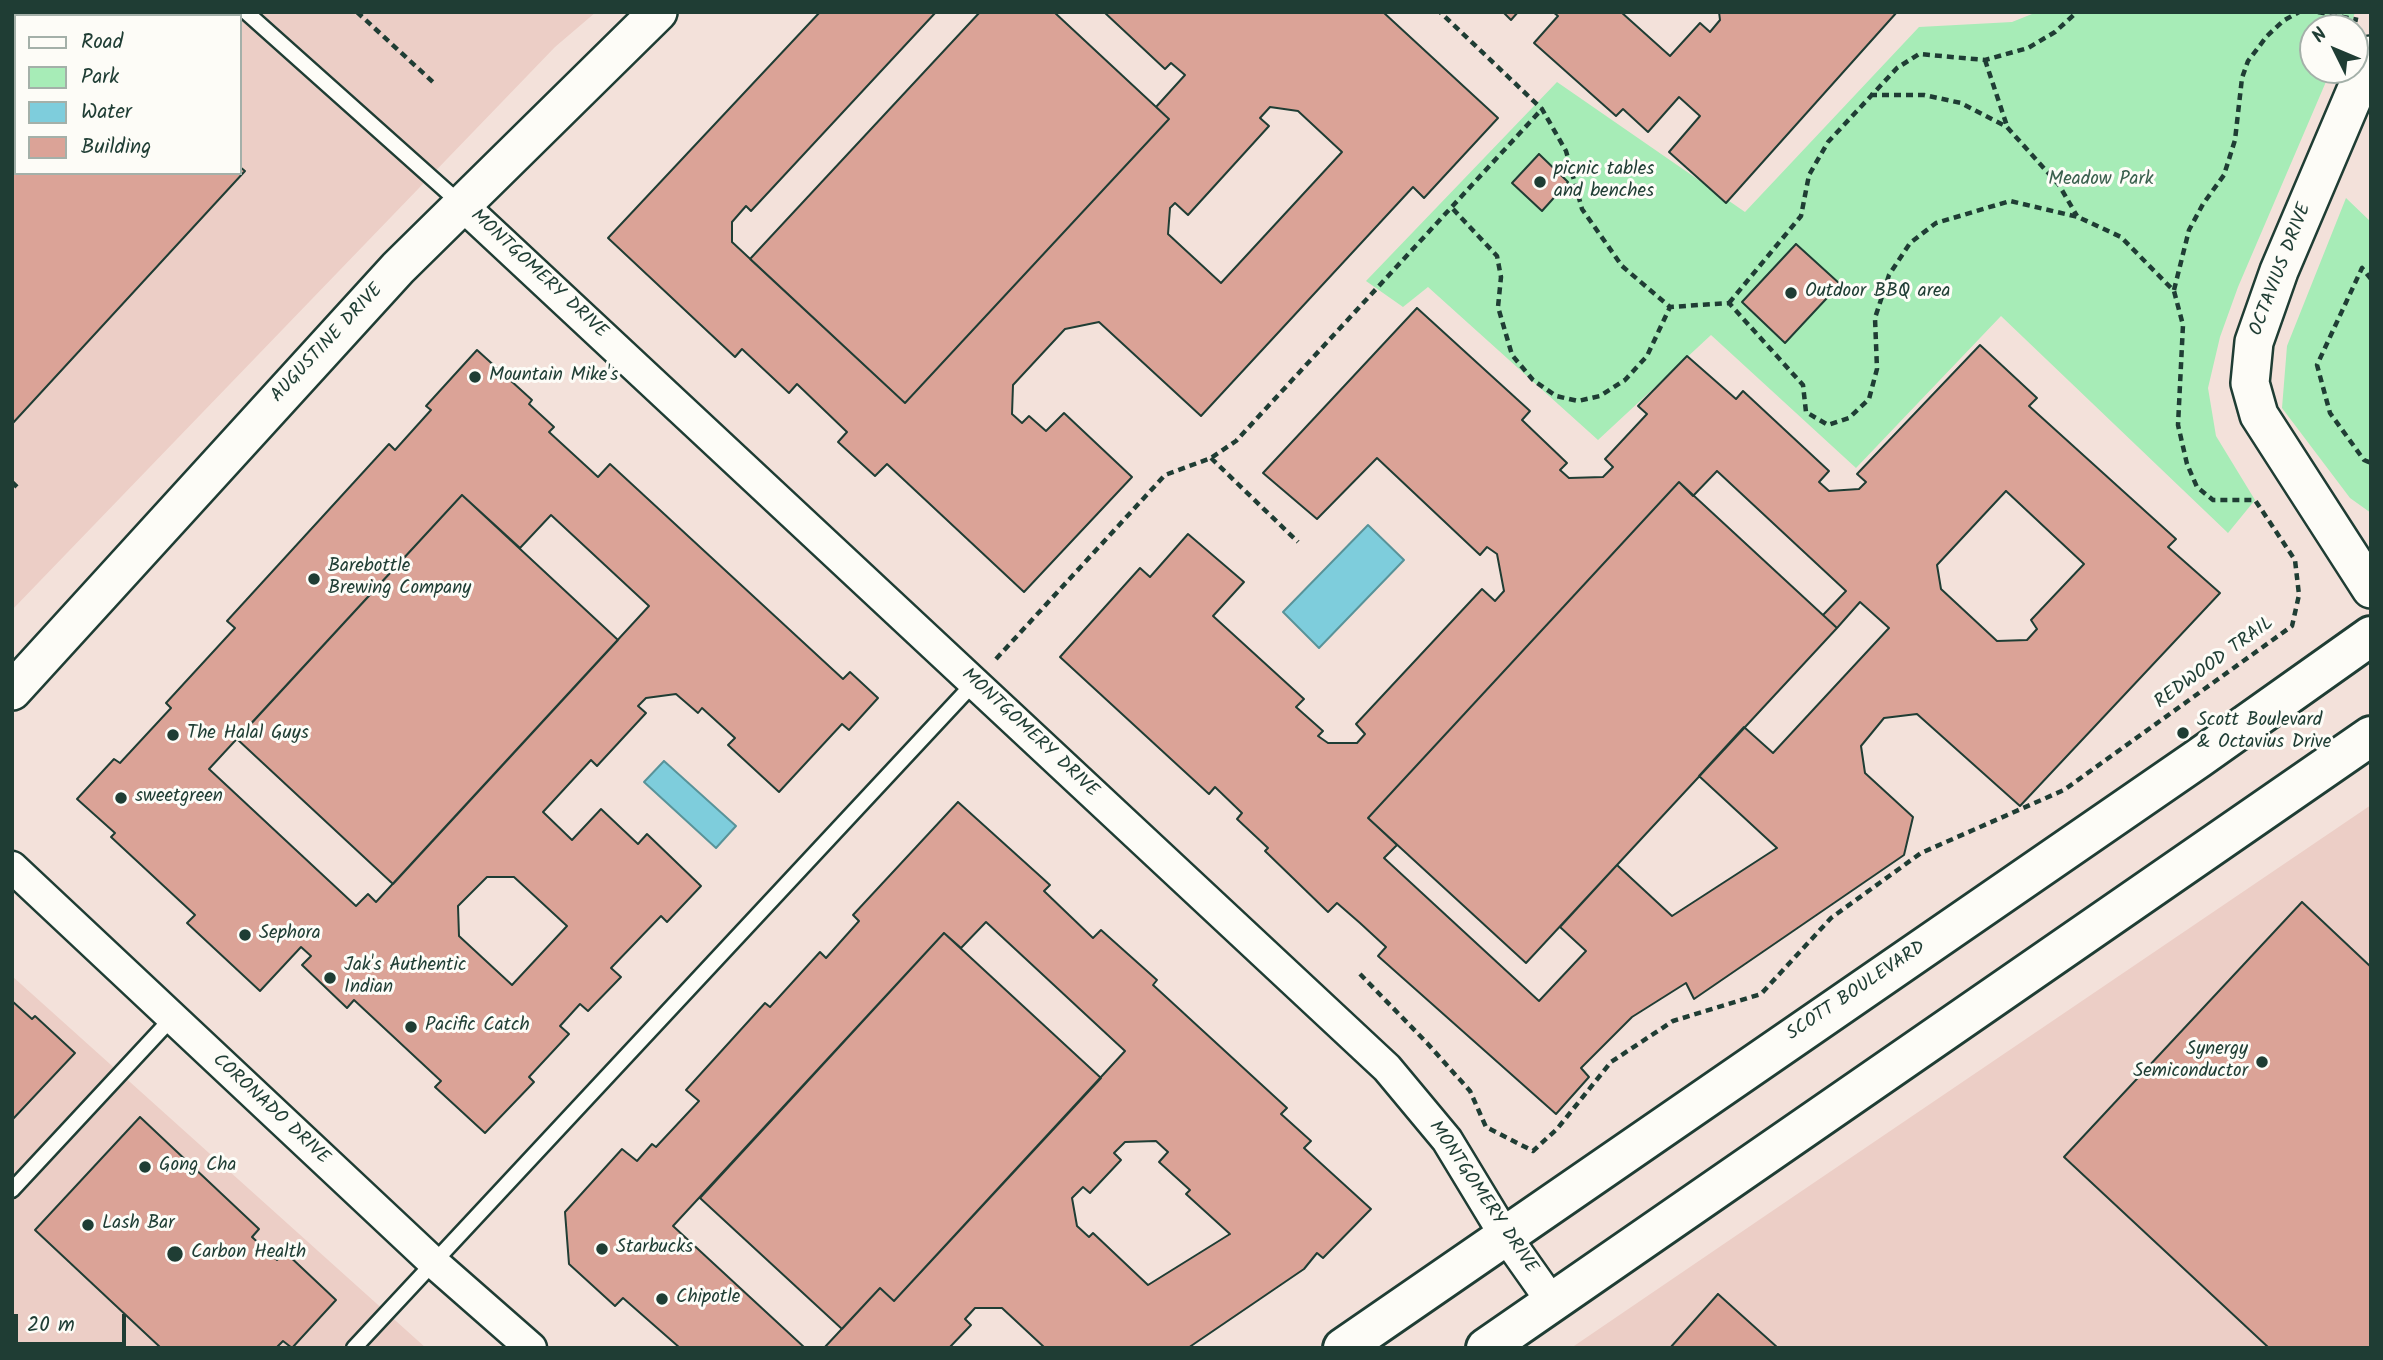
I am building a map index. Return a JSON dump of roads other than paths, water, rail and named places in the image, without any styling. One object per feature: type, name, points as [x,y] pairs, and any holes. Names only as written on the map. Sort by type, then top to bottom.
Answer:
[{"type":"main road","name":"SCOTT BOULEVARD","points":[[1343,1348],[1504,1234],[2188,766],[2371,636]]},
{"type":"main road","points":[[1486,1348],[2371,736]]},
{"type":"street","name":"AUGUSTINE DRIVE","points":[[12,691],[226,454],[461,204],[658,12]]},
{"type":"street","name":"OCTAVIUS DRIVE","points":[[2349,84],[2254,342],[2250,383],[2259,415],[2371,589]]},
{"type":"street","name":"MONTGOMERY DRIVE","points":[[461,204],[1387,1068],[1447,1140],[1504,1234],[1552,1302]]},
{"type":"street","name":"CORONADO DRIVE","points":[[12,867],[433,1262],[531,1348]]},
{"type":"lane","points":[[246,12],[461,204]]},
{"type":"lane","points":[[354,1348],[974,683]]},
{"type":"lane","points":[[12,1190],[172,1018]]},
{"type":"water","points":[[1368,525],[1404,560],[1319,648],[1283,612]]},
{"type":"water","points":[[664,761],[736,826],[716,848],[644,782]]},
{"type":"place","name":"picnic tables and benches","points":[[1540,182]]},
{"type":"place","name":"Outdoor BBQ area","points":[[1791,293]]},
{"type":"place","name":"Mountain Mike's","points":[[475,377]]},
{"type":"place","name":"Barebottle Brewing Company","points":[[314,579]]},
{"type":"place","name":"Scott Boulevard & Octavius Drive","points":[[2183,733]]},
{"type":"place","name":"The Halal Guys","points":[[173,735]]},
{"type":"place","name":"sweetgreen","points":[[121,798]]},
{"type":"place","name":"Sephora","points":[[245,935]]},
{"type":"place","name":"Jak's Authentic Indian","points":[[330,978]]},
{"type":"place","name":"Pacific Catch","points":[[411,1027]]},
{"type":"place","name":"Synergy Semiconductor","points":[[2262,1062]]},
{"type":"place","name":"Gong Cha","points":[[145,1167]]},
{"type":"place","name":"Lash Bar","points":[[88,1225]]},
{"type":"place","name":"Starbucks","points":[[602,1249]]},
{"type":"place","name":"Carbon Health","points":[[175,1254]]},
{"type":"place","name":"Chipotle","points":[[662,1299]]},
{"type":"park label","name":"Meadow Park","points":[[2101,181]]}]
